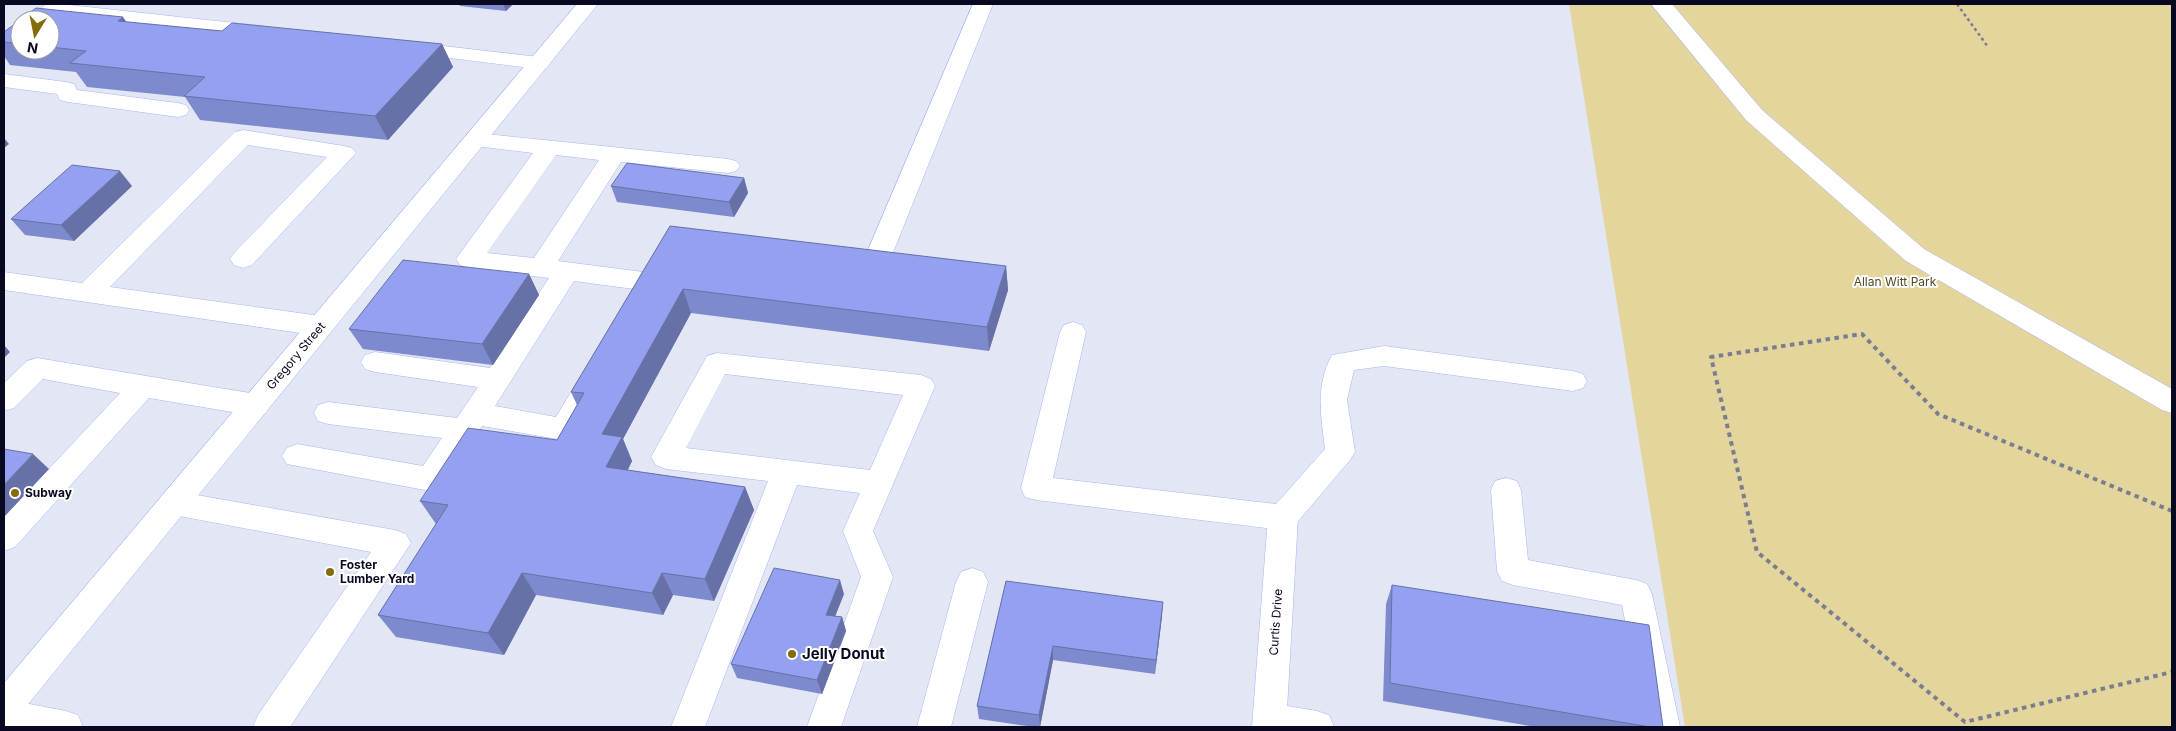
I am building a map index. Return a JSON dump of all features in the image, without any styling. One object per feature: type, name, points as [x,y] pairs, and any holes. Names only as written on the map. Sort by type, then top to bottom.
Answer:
[{"type":"street","name":"Gregory Street","points":[[10,717],[174,503],[588,4]]},
{"type":"street","points":[[881,250],[983,4]]},
{"type":"street","points":[[1660,4],[1754,116],[1914,255],[2172,402]]},
{"type":"street","points":[[51,10],[281,34]]},
{"type":"street","points":[[390,46],[539,63]]},
{"type":"street","points":[[4,81],[66,89],[68,95],[178,110]]},
{"type":"street","points":[[88,293],[242,137],[344,153],[243,259]]},
{"type":"street","points":[[476,140],[728,166]]},
{"type":"street","points":[[549,148],[469,259],[651,282],[626,323]]},
{"type":"street","points":[[541,268],[615,154]]},
{"type":"street","points":[[297,456],[430,478],[567,272]]},
{"type":"street","points":[[4,281],[321,326]]},
{"type":"street","points":[[1073,332],[1036,488],[1284,517],[1340,452],[1333,400],[1342,362],[1384,356],[1573,381]]},
{"type":"street","points":[[375,362],[497,379]]},
{"type":"street","points":[[824,727],[877,577],[858,530],[921,386],[716,363],[666,457],[878,483]]},
{"type":"street","points":[[328,413],[563,429],[602,364]]},
{"type":"street","points":[[4,400],[37,368],[256,405]]},
{"type":"street","points":[[4,538],[143,386]]},
{"type":"street","points":[[688,727],[787,472]]},
{"type":"street","points":[[1506,490],[1513,571],[1636,594],[1663,727]]},
{"type":"street","points":[[174,503],[395,543],[270,727]]},
{"type":"street","name":"Curtis Drive","points":[[1270,723],[1284,517]]},
{"type":"street","points":[[934,727],[972,582]]},
{"type":"street","points":[[10,717],[66,727]]},
{"type":"street","points":[[1270,723],[1317,727]]},
{"type":"path","points":[[1956,4],[1988,47]]},
{"type":"path","points":[[2172,511],[1938,414],[1862,334],[1712,357],[1757,552],[1965,722],[2172,672]]},
{"type":"green space","name":"Allan Witt Park","points":[[1569,4],[2172,4],[2172,727],[1685,727]]},
{"type":"building","points":[[36,8],[55,10],[33,10]]},
{"type":"building","points":[[60,10],[123,17],[118,21],[222,31],[232,23],[442,44],[375,116],[184,96],[205,77],[70,63],[86,51],[60,48]]},
{"type":"building","points":[[10,28],[10,43],[4,42],[4,32]]},
{"type":"building","points":[[627,163],[744,178],[729,202],[611,186]]},
{"type":"building","points":[[72,165],[120,171],[61,225],[11,219]]},
{"type":"building","points":[[670,226],[1006,266],[987,327],[683,289],[602,434],[622,437],[606,467],[745,487],[705,579],[662,573],[652,593],[522,573],[488,633],[378,615],[448,505],[420,501],[468,428],[557,440],[584,393],[571,392]]},
{"type":"building","points":[[403,260],[529,274],[482,344],[349,329]]},
{"type":"building","points":[[4,449],[33,454],[4,485]]},
{"type":"building","name":"Jelly Donut","points":[[774,568],[840,580],[826,615],[842,617],[817,680],[731,664]]},
{"type":"building","points":[[1006,581],[1163,602],[1156,660],[1053,646],[1039,715],[977,706]]},
{"type":"building","points":[[1392,585],[1649,625],[1663,727],[1650,727],[1390,683]]},
{"type":"place","name":"Subway","points":[[15,493]]},
{"type":"place","name":"Foster Lumber Yard","points":[[330,572]]},
{"type":"place","name":"Jelly Donut","points":[[792,654]]}]
